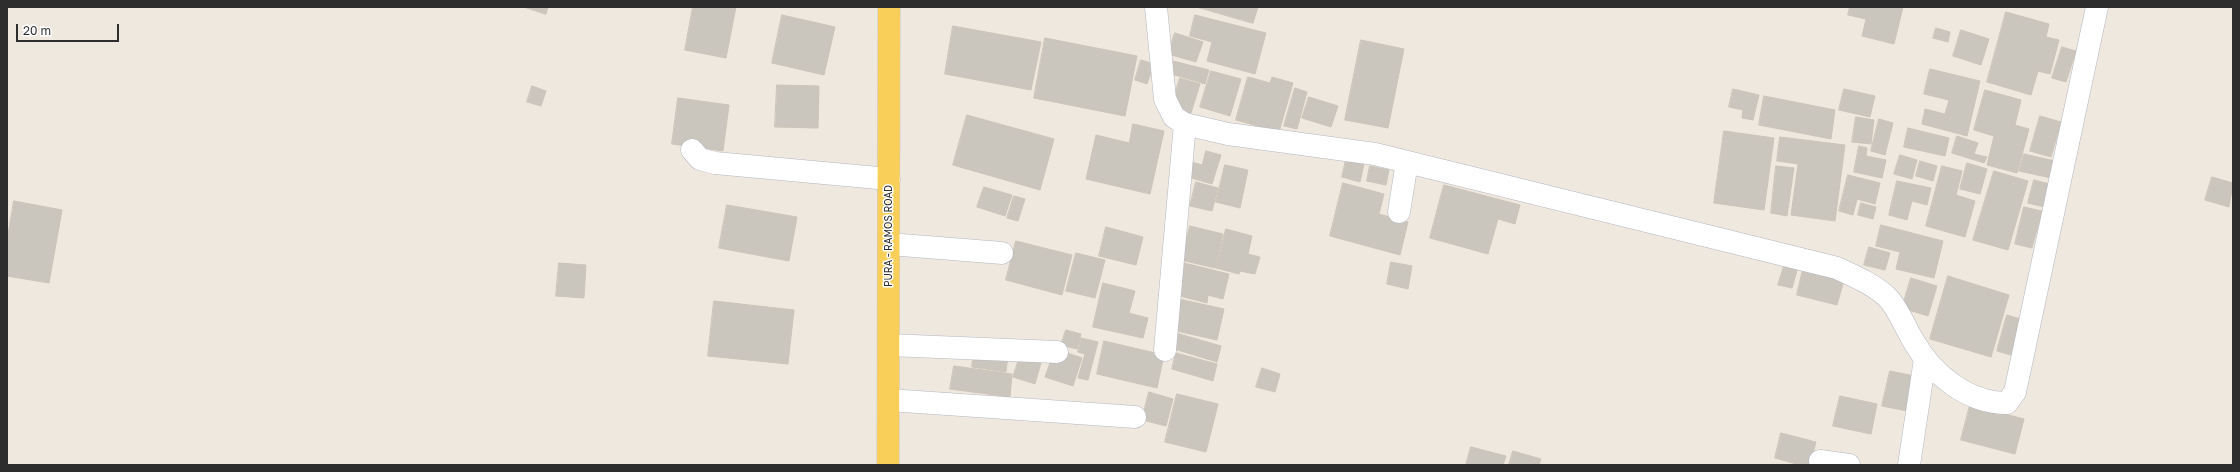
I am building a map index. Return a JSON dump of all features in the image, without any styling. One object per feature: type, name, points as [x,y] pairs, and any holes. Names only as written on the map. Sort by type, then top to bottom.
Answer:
[{"type":"main road","name":"PURA - RAMOS ROAD","points":[[888,465],[889,7]]},
{"type":"street","points":[[1156,7],[1165,99],[1174,117],[1185,124],[1228,134],[1351,150],[1408,162],[1837,268],[1867,282],[1887,298],[1925,359],[1947,380],[1969,395],[1992,403],[2007,403],[2015,392],[2080,75],[2096,7]]},
{"type":"street","points":[[1165,350],[1185,124]]},
{"type":"street","points":[[692,150],[700,159],[715,163],[889,179]]},
{"type":"street","points":[[1399,212],[1408,162]]},
{"type":"street","points":[[889,244],[1002,253]]},
{"type":"street","points":[[889,345],[1057,352]]},
{"type":"street","points":[[1909,465],[1925,359]]},
{"type":"street","points":[[889,400],[1135,417]]},
{"type":"street","points":[[1820,461],[1849,465]]},
{"type":"building","points":[[524,7],[548,7],[546,14]]},
{"type":"building","points":[[693,7],[736,7],[726,58],[685,50]]},
{"type":"building","points":[[1197,7],[1258,7],[1253,23]]},
{"type":"building","points":[[1850,7],[1903,7],[1894,44],[1862,36],[1866,19],[1848,15]]},
{"type":"building","points":[[2006,12],[2049,24],[2046,37],[2059,40],[2050,74],[2038,71],[2031,95],[1987,82]]},
{"type":"building","points":[[782,15],[835,27],[824,75],[772,63]]},
{"type":"building","points":[[1195,15],[1266,33],[1255,74],[1207,61],[1212,42],[1190,36]]},
{"type":"building","points":[[953,26],[1041,42],[1031,90],[945,74]]},
{"type":"building","points":[[1936,28],[1950,32],[1948,42],[1933,38]]},
{"type":"building","points":[[1961,30],[1989,39],[1981,65],[1953,56]]},
{"type":"building","points":[[1175,33],[1203,42],[1196,62],[1168,54]]},
{"type":"building","points":[[1045,38],[1137,56],[1125,116],[1034,98]]},
{"type":"building","points":[[1361,40],[1404,49],[1388,128],[1345,120]]},
{"type":"building","points":[[2062,47],[2076,51],[2066,82],[2052,78]]},
{"type":"building","points":[[1141,60],[1154,64],[1147,84],[1135,80]]},
{"type":"building","points":[[1169,60],[1209,70],[1205,84],[1165,72]]},
{"type":"building","points":[[1930,69],[1980,81],[1967,136],[1922,124],[1925,109],[1945,114],[1949,100],[1924,94]]},
{"type":"building","points":[[1211,71],[1241,79],[1230,116],[1200,107]]},
{"type":"building","points":[[1248,77],[1270,83],[1272,77],[1293,83],[1279,132],[1236,120]]},
{"type":"building","points":[[1180,78],[1200,84],[1191,113],[1171,107]]},
{"type":"building","points":[[777,85],[819,86],[818,128],[775,127]]},
{"type":"building","points":[[532,86],[546,91],[541,106],[527,102]]},
{"type":"building","points":[[1295,88],[1307,92],[1297,129],[1284,126]]},
{"type":"building","points":[[1733,89],[1759,95],[1753,120],[1742,118],[1743,110],[1729,107]]},
{"type":"building","points":[[1844,89],[1875,96],[1870,117],[1839,110]]},
{"type":"building","points":[[1985,90],[2021,100],[2015,125],[2029,129],[2017,173],[1987,165],[1994,136],[1974,130]]},
{"type":"building","points":[[1764,96],[1835,110],[1831,139],[1759,125]]},
{"type":"building","points":[[1309,97],[1338,106],[1331,127],[1302,118]]},
{"type":"building","points":[[678,98],[729,105],[723,151],[672,144]]},
{"type":"building","points":[[967,115],[1054,139],[1040,190],[953,165]]},
{"type":"building","points":[[2040,116],[2061,122],[2051,157],[2030,151]]},
{"type":"building","points":[[1856,117],[1874,120],[1871,144],[1852,142]]},
{"type":"building","points":[[1879,119],[1893,123],[1885,155],[1871,151]]},
{"type":"building","points":[[1133,124],[1164,131],[1150,194],[1086,179],[1096,135],[1129,143]]},
{"type":"building","points":[[1908,128],[1949,138],[1945,156],[1904,147]]},
{"type":"building","points":[[1724,131],[1774,138],[1764,210],[1714,203]]},
{"type":"building","points":[[1957,136],[1978,143],[1974,154],[1987,157],[1984,163],[1952,153]]},
{"type":"building","points":[[1780,137],[1845,145],[1835,221],[1791,215],[1798,164],[1777,161]]},
{"type":"building","points":[[1859,146],[1867,148],[1866,156],[1886,160],[1882,178],[1854,172]]},
{"type":"building","points":[[1206,151],[1221,155],[1212,184],[1188,177],[1192,162],[1202,165]]},
{"type":"building","points":[[2024,154],[2055,161],[2051,178],[2019,171]]},
{"type":"building","points":[[1900,155],[1917,160],[1912,179],[1894,174]]},
{"type":"building","points":[[1346,160],[1364,164],[1360,182],[1342,177]]},
{"type":"building","points":[[1920,161],[1937,166],[1933,181],[1916,176]]},
{"type":"building","points":[[1967,163],[1987,169],[1980,194],[1960,189]]},
{"type":"building","points":[[1225,165],[1248,170],[1240,208],[1216,202]]},
{"type":"building","points":[[1370,166],[1389,170],[1386,185],[1367,181]]},
{"type":"building","points":[[1776,166],[1794,168],[1787,216],[1771,213]]},
{"type":"building","points":[[1942,166],[1962,171],[1956,195],[1975,201],[1965,237],[1926,226]]},
{"type":"building","points":[[1994,171],[2028,181],[2008,250],[1973,240]]},
{"type":"building","points":[[1848,175],[1880,183],[1875,204],[1857,199],[1853,215],[1839,211]]},
{"type":"building","points":[[2212,177],[2233,183],[2229,207],[2205,200]]},
{"type":"building","points":[[2034,180],[2050,184],[2044,207],[2028,203]]},
{"type":"building","points":[[1897,181],[1931,188],[1927,205],[1912,201],[1907,220],[1889,215]]},
{"type":"building","points":[[1196,182],[1218,188],[1212,211],[1190,206]]},
{"type":"building","points":[[1343,183],[1384,194],[1379,214],[1408,222],[1400,255],[1330,236]]},
{"type":"building","points":[[1444,185],[1520,205],[1515,224],[1498,219],[1488,254],[1430,238]]},
{"type":"building","points":[[984,187],[1012,195],[1005,216],[977,207]]},
{"type":"building","points":[[1014,196],[1025,199],[1018,221],[1007,218]]},
{"type":"building","points":[[14,201],[62,210],[49,283],[7,276],[7,241]]},
{"type":"building","points":[[1861,203],[1876,207],[1873,219],[1858,215]]},
{"type":"building","points":[[727,205],[797,217],[789,261],[719,248]]},
{"type":"building","points":[[2024,207],[2042,211],[2032,248],[2015,244]]},
{"type":"building","points":[[1881,225],[1943,241],[1934,278],[1896,269],[1900,252],[1876,246]]},
{"type":"building","points":[[1190,226],[1223,234],[1215,268],[1181,260]]},
{"type":"building","points":[[1106,227],[1143,237],[1136,265],[1099,256]]},
{"type":"building","points":[[1226,229],[1252,236],[1248,254],[1260,257],[1255,274],[1240,271],[1239,274],[1216,268]]},
{"type":"building","points":[[1016,241],[1072,255],[1062,295],[1006,280]]},
{"type":"building","points":[[1869,247],[1890,253],[1885,270],[1864,265]]},
{"type":"building","points":[[1076,253],[1105,260],[1095,298],[1066,291]]},
{"type":"building","points":[[1391,262],[1412,266],[1408,289],[1387,284]]},
{"type":"building","points":[[559,263],[586,265],[584,298],[556,296]]},
{"type":"building","points":[[1184,263],[1229,274],[1223,299],[1208,295],[1207,303],[1176,295]]},
{"type":"building","points":[[1785,263],[1798,267],[1792,288],[1778,285]]},
{"type":"building","points":[[1803,269],[1844,280],[1837,305],[1797,295]]},
{"type":"building","points":[[1948,276],[2009,295],[1991,357],[1930,339]]},
{"type":"building","points":[[1911,278],[1937,286],[1928,316],[1902,308]]},
{"type":"building","points":[[1103,283],[1135,291],[1129,313],[1148,318],[1143,338],[1093,327]]},
{"type":"building","points":[[1179,299],[1224,309],[1217,340],[1172,330]]},
{"type":"building","points":[[714,301],[794,310],[788,364],[708,356]]},
{"type":"building","points":[[2007,315],[2024,320],[2014,356],[1997,351]]},
{"type":"building","points":[[1066,330],[1081,334],[1077,349],[1061,345]]},
{"type":"building","points":[[1176,333],[1221,346],[1217,362],[1171,348]]},
{"type":"building","points":[[1081,338],[1098,342],[1088,380],[1078,378],[1085,354],[1078,352]]},
{"type":"building","points":[[1104,341],[1164,355],[1157,388],[1097,374]]},
{"type":"building","points":[[974,351],[1008,356],[1006,372],[972,367]]},
{"type":"building","points":[[1061,351],[1082,358],[1073,386],[1045,377],[1052,357]]},
{"type":"building","points":[[1176,353],[1217,364],[1213,381],[1172,369]]},
{"type":"building","points":[[1020,356],[1041,363],[1035,384],[1013,377]]},
{"type":"building","points":[[954,366],[1012,374],[1010,397],[950,389]]},
{"type":"building","points":[[1262,368],[1280,374],[1275,392],[1256,387]]},
{"type":"building","points":[[1890,371],[1915,376],[1907,411],[1882,406]]},
{"type":"building","points":[[1149,392],[1173,399],[1166,426],[1142,420]]},
{"type":"building","points":[[1177,394],[1218,404],[1206,452],[1165,442]]},
{"type":"building","points":[[1840,396],[1877,404],[1871,434],[1833,426]]},
{"type":"building","points":[[1970,405],[2024,419],[2015,454],[1961,440]]},
{"type":"building","points":[[1781,433],[1816,442],[1810,465],[1800,465],[1775,458]]},
{"type":"building","points":[[1471,447],[1506,456],[1503,465],[1466,465]]},
{"type":"building","points":[[1513,451],[1541,459],[1539,465],[1509,465]]}]
